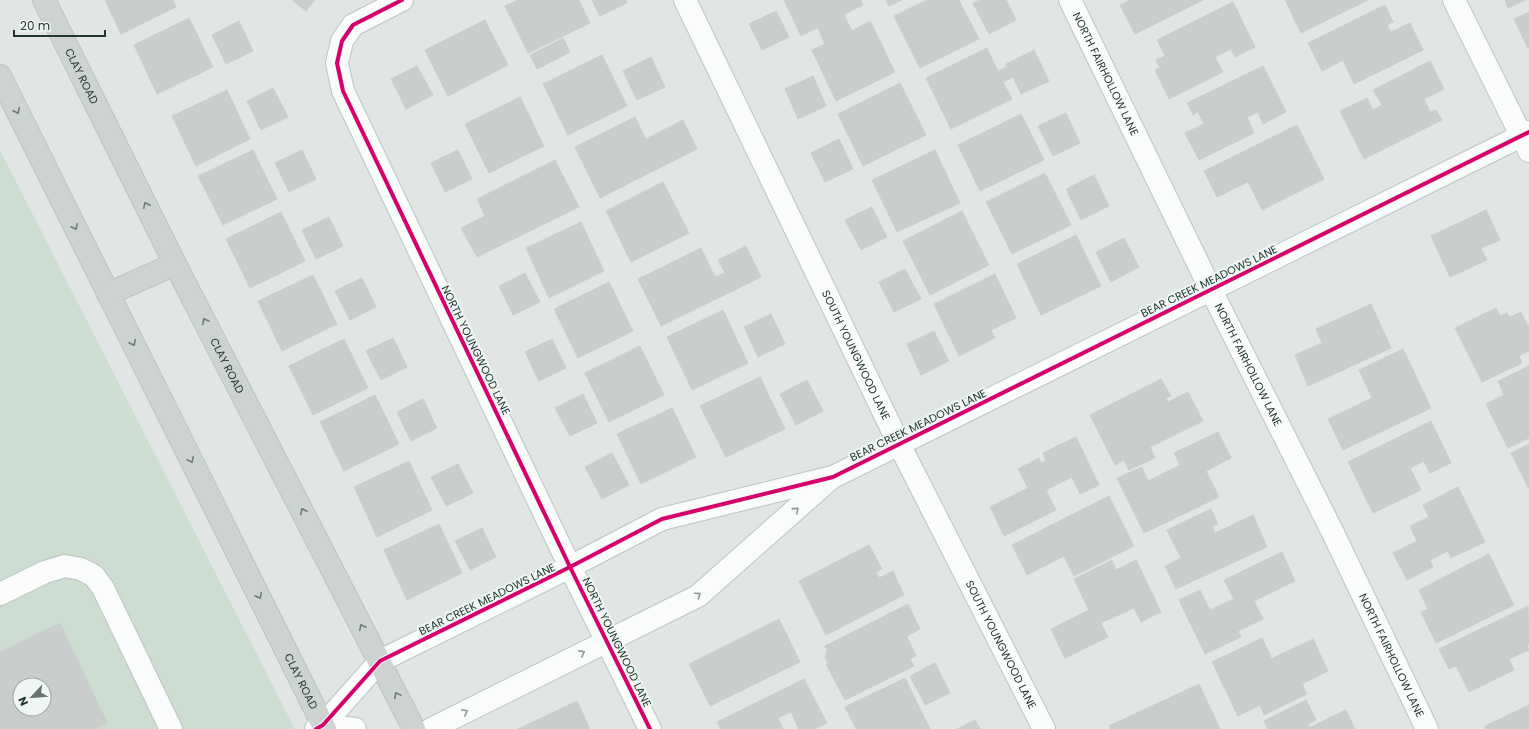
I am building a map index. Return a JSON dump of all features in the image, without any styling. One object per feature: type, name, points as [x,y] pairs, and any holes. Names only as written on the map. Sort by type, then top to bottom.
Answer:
[{"type":"main road","name":"CLAY ROAD","points":[[44,0],[175,264],[414,729]]},
{"type":"main road","name":"CLAY ROAD","points":[[0,76],[321,728]]},
{"type":"main road","points":[[108,294],[175,264]]},
{"type":"street","name":"NORTH YOUNGWOOD LANE","points":[[402,0],[353,25],[342,41],[337,63],[343,91],[570,567],[650,729]]},
{"type":"street","name":"SOUTH YOUNGWOOD LANE","points":[[685,0],[898,444],[1044,729]]},
{"type":"street","name":"NORTH FAIRHOLLOW LANE","points":[[1070,0],[1211,290],[1334,535],[1427,729]]},
{"type":"street","points":[[1454,0],[1526,140]]},
{"type":"street","name":"BEAR CREEK MEADOWS LANE","points":[[321,728],[380,661],[570,567],[662,519],[833,477],[1211,290],[1526,140]]},
{"type":"street","name":"BEAR CREEK MEADOWS LANE","points":[[431,729],[698,596],[833,477]]},
{"type":"street","points":[[0,594],[45,572],[64,566],[81,569],[94,576],[103,588],[171,729]]},
{"type":"street","points":[[321,728],[355,729]]},
{"type":"green space","points":[[0,150],[295,729],[0,729]]},
{"type":"building","points":[[105,0],[173,0],[176,7],[121,34]]},
{"type":"building","points":[[292,0],[315,0],[306,11]]},
{"type":"building","points":[[518,0],[579,0],[590,23],[528,53],[505,6]]},
{"type":"building","points":[[592,0],[626,0],[627,3],[600,16]]},
{"type":"building","points":[[784,0],[861,0],[863,5],[801,36]]},
{"type":"building","points":[[886,0],[902,0],[889,6]]},
{"type":"building","points":[[927,0],[959,0],[979,39],[920,68],[894,16]]},
{"type":"building","points":[[980,0],[1006,0],[1016,20],[989,34],[973,3]]},
{"type":"building","points":[[1130,0],[1203,0],[1135,34],[1120,5]]},
{"type":"building","points":[[1285,0],[1368,0],[1301,33]]},
{"type":"building","points":[[1505,0],[1525,0],[1508,8]]},
{"type":"building","points":[[1233,2],[1255,47],[1235,57],[1231,49],[1215,57],[1223,72],[1169,99],[1155,70],[1160,68],[1156,60],[1165,56],[1157,40]]},
{"type":"building","points":[[1385,5],[1393,22],[1387,25],[1391,32],[1410,23],[1423,50],[1354,84],[1343,60],[1322,71],[1308,43]]},
{"type":"building","points":[[776,11],[789,37],[762,50],[749,24]]},
{"type":"building","points":[[1529,12],[1529,47],[1528,48],[1514,19]]},
{"type":"building","points":[[844,15],[852,31],[870,21],[895,72],[836,101],[812,50],[825,44],[818,28]]},
{"type":"building","points":[[189,18],[213,67],[157,94],[134,45]]},
{"type":"building","points":[[485,20],[508,65],[448,96],[425,50]]},
{"type":"building","points":[[239,21],[253,51],[226,64],[212,35]]},
{"type":"building","points":[[563,38],[570,52],[537,69],[530,55]]},
{"type":"building","points":[[987,48],[998,71],[1007,67],[1006,64],[1034,50],[1049,81],[1021,94],[1013,77],[1003,82],[1012,99],[951,129],[926,78]]},
{"type":"building","points":[[602,55],[627,106],[568,135],[543,84]]},
{"type":"building","points":[[651,57],[665,87],[637,100],[623,71]]},
{"type":"building","points":[[1430,61],[1444,89],[1424,99],[1430,112],[1436,110],[1442,120],[1364,159],[1340,111],[1367,98],[1373,110],[1382,105],[1373,90]]},
{"type":"building","points":[[417,66],[433,95],[406,109],[391,79]]},
{"type":"building","points":[[1263,66],[1286,112],[1263,124],[1258,112],[1247,117],[1254,133],[1199,160],[1185,133],[1204,124],[1198,112],[1193,115],[1187,103]]},
{"type":"building","points":[[813,76],[826,106],[798,119],[785,89]]},
{"type":"building","points":[[900,83],[926,135],[863,166],[838,114]]},
{"type":"building","points":[[273,88],[288,117],[261,130],[247,101]]},
{"type":"building","points":[[227,90],[250,139],[196,166],[172,116]]},
{"type":"building","points":[[520,97],[544,146],[489,173],[465,124]]},
{"type":"building","points":[[1066,113],[1080,143],[1053,156],[1038,126]]},
{"type":"building","points":[[1021,114],[1044,160],[980,191],[958,145]]},
{"type":"building","points":[[635,117],[646,139],[683,120],[697,149],[600,198],[575,147]]},
{"type":"building","points":[[1297,125],[1324,179],[1262,210],[1248,182],[1217,197],[1204,171]]},
{"type":"building","points":[[839,139],[853,169],[825,182],[811,153]]},
{"type":"building","points":[[253,150],[277,199],[223,225],[198,176]]},
{"type":"building","points":[[302,150],[316,179],[289,192],[275,163]]},
{"type":"building","points":[[458,150],[472,179],[445,192],[431,163]]},
{"type":"building","points":[[935,150],[960,203],[897,232],[872,180]]},
{"type":"building","points":[[555,160],[579,207],[477,257],[461,228],[485,216],[477,199]]},
{"type":"building","points":[[1045,173],[1071,225],[1012,254],[986,202]]},
{"type":"building","points":[[1094,175],[1109,206],[1081,220],[1066,189]]},
{"type":"building","points":[[663,182],[689,233],[631,262],[606,211]]},
{"type":"building","points":[[872,207],[887,237],[861,250],[845,220]]},
{"type":"building","points":[[1486,210],[1500,240],[1481,248],[1487,260],[1450,277],[1431,236]]},
{"type":"building","points":[[962,211],[989,265],[930,295],[903,241]]},
{"type":"building","points":[[281,212],[305,261],[250,288],[226,239]]},
{"type":"building","points":[[329,217],[343,246],[316,259],[302,230]]},
{"type":"building","points":[[581,222],[604,271],[549,298],[526,248]]},
{"type":"building","points":[[1076,235],[1101,286],[1041,315],[1017,264]]},
{"type":"building","points":[[1124,238],[1139,267],[1111,282],[1096,252]]},
{"type":"building","points":[[746,246],[761,277],[661,326],[638,279],[701,248],[715,277],[725,273],[718,260]]},
{"type":"building","points":[[905,269],[921,299],[894,312],[879,282]]},
{"type":"building","points":[[525,273],[540,302],[513,315],[499,286]]},
{"type":"building","points":[[995,274],[1016,318],[991,330],[995,338],[959,356],[934,304]]},
{"type":"building","points":[[313,275],[337,324],[282,351],[258,301]]},
{"type":"building","points":[[362,278],[376,307],[350,320],[335,291]]},
{"type":"building","points":[[609,282],[633,331],[578,358],[554,309]]},
{"type":"building","points":[[1371,304],[1391,348],[1308,386],[1295,355],[1322,343],[1316,329]]},
{"type":"building","points":[[1496,308],[1500,316],[1507,313],[1510,317],[1521,312],[1528,326],[1529,325],[1529,351],[1519,356],[1522,363],[1482,382],[1455,328]]},
{"type":"building","points":[[723,310],[748,363],[692,390],[667,337]]},
{"type":"building","points":[[771,314],[785,344],[758,357],[744,327]]},
{"type":"building","points":[[934,331],[949,361],[921,375],[907,344]]},
{"type":"building","points":[[393,338],[407,367],[381,380],[366,351]]},
{"type":"building","points":[[344,339],[368,388],[313,415],[289,366]]},
{"type":"building","points":[[552,339],[566,368],[539,381],[525,352]]},
{"type":"building","points":[[640,346],[664,395],[609,422],[585,373]]},
{"type":"building","points":[[1403,349],[1431,408],[1343,450],[1328,419],[1372,398],[1359,370]]},
{"type":"building","points":[[1529,366],[1529,438],[1508,448],[1486,404],[1504,395],[1498,381]]},
{"type":"building","points":[[760,377],[785,429],[726,457],[700,406]]},
{"type":"building","points":[[1161,379],[1171,396],[1166,398],[1168,402],[1188,392],[1203,421],[1150,447],[1155,458],[1129,470],[1124,460],[1115,465],[1090,415]]},
{"type":"building","points":[[807,380],[823,411],[796,425],[780,394]]},
{"type":"building","points":[[583,394],[597,423],[570,436],[555,408]]},
{"type":"building","points":[[375,395],[399,444],[344,471],[320,422]]},
{"type":"building","points":[[423,399],[437,428],[411,441],[397,412]]},
{"type":"building","points":[[672,408],[696,457],[641,484],[617,434]]},
{"type":"building","points":[[1431,421],[1451,463],[1430,473],[1424,461],[1410,468],[1421,490],[1373,513],[1348,462]]},
{"type":"building","points":[[1218,432],[1231,458],[1206,471],[1219,497],[1144,533],[1117,478],[1142,467],[1148,481],[1180,465],[1174,453]]},
{"type":"building","points":[[1076,437],[1099,485],[1080,494],[1072,477],[1046,490],[1056,510],[1004,536],[990,507],[1028,488],[1018,469],[1039,458],[1041,463],[1046,460],[1043,453]]},
{"type":"building","points":[[1529,444],[1529,489],[1511,453]]},
{"type":"building","points":[[612,453],[629,485],[602,499],[585,467]]},
{"type":"building","points":[[409,461],[432,510],[377,537],[354,487]]},
{"type":"building","points":[[458,464],[473,493],[446,506],[431,477]]},
{"type":"building","points":[[1458,487],[1485,542],[1451,558],[1448,551],[1430,560],[1433,567],[1407,580],[1393,553],[1417,541],[1410,526],[1429,517],[1423,505]]},
{"type":"building","points":[[1109,496],[1134,546],[1074,576],[1064,556],[1027,575],[1012,545]]},
{"type":"building","points":[[1211,509],[1218,524],[1212,526],[1215,533],[1253,515],[1267,547],[1176,589],[1165,566],[1181,558],[1167,530]]},
{"type":"building","points":[[439,524],[462,573],[407,600],[384,550]]},
{"type":"building","points":[[482,528],[496,557],[470,570],[455,541]]},
{"type":"building","points":[[869,545],[882,569],[876,572],[879,578],[893,571],[904,595],[826,635],[799,581]]},
{"type":"building","points":[[1282,552],[1295,581],[1254,601],[1263,619],[1238,631],[1241,637],[1205,654],[1179,600],[1200,590],[1210,610],[1234,599],[1224,580]]},
{"type":"building","points":[[1489,554],[1514,605],[1436,643],[1421,612],[1428,609],[1419,590]]},
{"type":"building","points":[[1112,560],[1116,570],[1136,560],[1161,612],[1141,622],[1134,608],[1101,623],[1108,637],[1065,658],[1051,629],[1089,610],[1074,579]]},
{"type":"building","points":[[908,604],[920,629],[907,636],[916,656],[910,659],[914,666],[845,700],[826,664],[828,663],[825,657],[827,650],[825,646]]},
{"type":"building","points":[[1528,606],[1529,644],[1527,645],[1529,650],[1509,659],[1514,670],[1469,692],[1456,666],[1449,669],[1439,649]]},
{"type":"building","points":[[779,619],[800,662],[710,706],[689,664]]},
{"type":"building","points":[[60,623],[107,723],[95,729],[0,729],[0,652]]},
{"type":"building","points":[[1262,638],[1271,659],[1313,639],[1328,671],[1302,684],[1307,694],[1264,715],[1260,705],[1238,716],[1212,662]]},
{"type":"building","points":[[935,663],[950,693],[925,705],[910,676]]},
{"type":"building","points":[[905,678],[930,729],[856,729],[845,707]]},
{"type":"building","points":[[804,679],[827,723],[815,729],[799,729],[791,712],[778,718],[783,729],[721,729],[717,722]]},
{"type":"building","points":[[1199,684],[1220,729],[1111,729],[1109,726]]},
{"type":"building","points":[[1306,700],[1316,720],[1308,724],[1309,728],[1346,710],[1355,729],[1268,729],[1264,721]]},
{"type":"building","points":[[577,701],[590,729],[518,729]]},
{"type":"building","points":[[1529,705],[1529,729],[1486,729],[1485,726]]},
{"type":"building","points":[[975,720],[980,729],[957,729]]},
{"type":"cycle path","points":[[402,0],[353,25],[342,41],[337,63],[343,91],[570,567],[650,729]]},
{"type":"cycle path","points":[[316,729],[323,725],[380,661],[570,567],[662,519],[833,477],[1529,132]]}]
